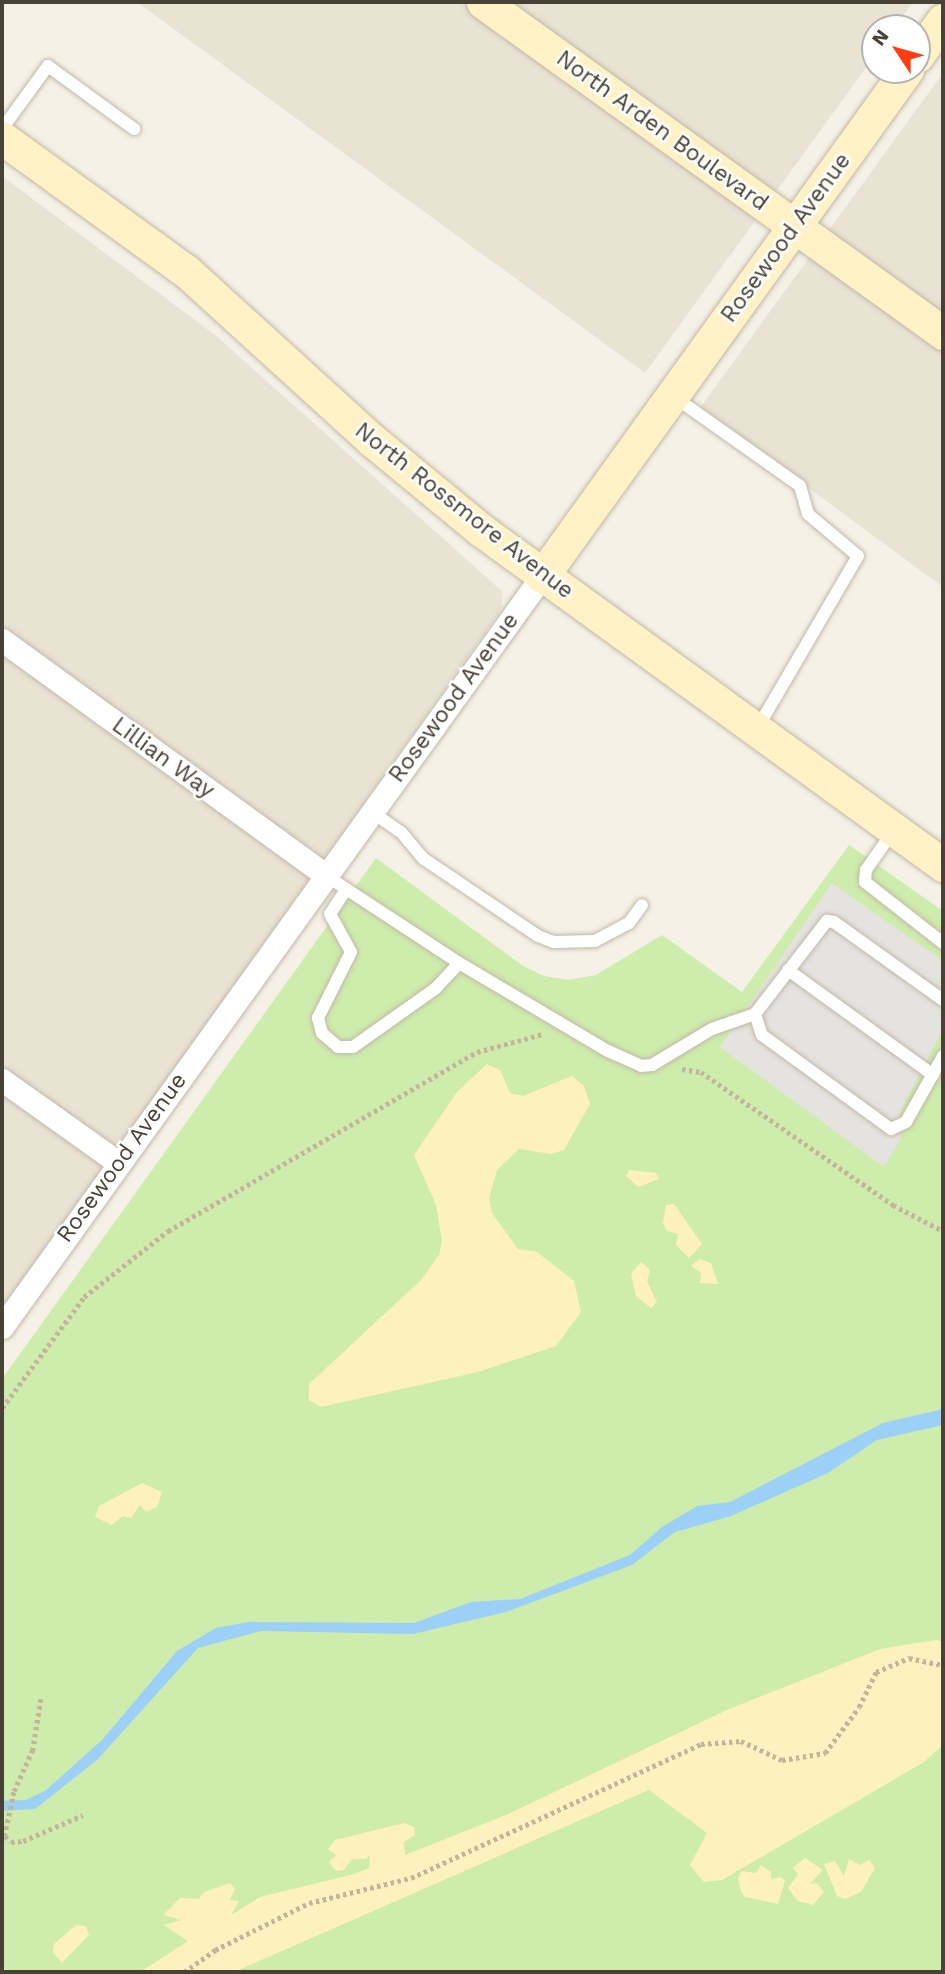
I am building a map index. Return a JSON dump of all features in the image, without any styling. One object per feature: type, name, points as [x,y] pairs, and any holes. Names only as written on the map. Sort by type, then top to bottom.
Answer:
[{"type":"street","name":"North Arden Boulevard","points":[[483,2],[943,333]]},
{"type":"street","points":[[931,37],[943,20]]},
{"type":"street","name":"Rosewood Avenue","points":[[2,1327],[897,84]]},
{"type":"street","name":"North Rossmore Avenue","points":[[2,138],[186,271],[373,441],[542,576],[758,727],[943,865]]},
{"type":"street","name":"Lillian Way","points":[[2,640],[325,875]]},
{"type":"street","points":[[2,1080],[118,1163]]},
{"type":"lane","points":[[2,129],[48,66],[134,129]]},
{"type":"lane","points":[[672,396],[800,486],[808,514],[858,556],[758,727]]},
{"type":"lane","points":[[372,812],[401,832],[424,859],[508,917],[554,942],[595,941],[629,923],[642,905]]},
{"type":"lane","points":[[895,830],[866,870],[865,882],[943,943]]},
{"type":"lane","points":[[325,875],[345,891],[459,963],[608,1051],[641,1066],[652,1065],[712,1029],[755,1014],[820,927],[834,922],[943,1000]]},
{"type":"lane","points":[[345,891],[330,914],[351,952],[318,1018],[322,1033],[338,1047],[353,1047],[435,989],[459,963]]},
{"type":"lane","points":[[788,971],[933,1075]]},
{"type":"lane","points":[[755,1014],[762,1035],[891,1129],[906,1122],[943,1056]]},
{"type":"path","points":[[2,1408],[84,1297],[167,1231],[477,1052],[540,1033],[549,1035]]},
{"type":"path","points":[[674,1073],[684,1068],[701,1072],[893,1205],[943,1231]]},
{"type":"path","points":[[184,1972],[215,1950],[309,1903],[411,1878],[701,1744],[741,1741],[782,1760],[825,1752],[859,1707],[876,1672],[909,1658],[943,1665]]},
{"type":"path","points":[[41,1699],[33,1750],[14,1792],[6,1818],[5,1836],[11,1842],[23,1841],[83,1815]]},
{"type":"shaded area","points":[[137,2],[913,2],[904,14],[861,14],[861,74],[645,373]]},
{"type":"shaded area","points":[[943,73],[943,587],[700,408]]},
{"type":"shaded area","points":[[2,176],[215,335],[503,592],[501,610],[2,1313]]},
{"type":"shaded area","points":[[832,883],[943,961],[943,1029],[900,1112],[900,1140],[884,1167],[720,1047]]},
{"type":"green space","points":[[849,845],[943,911],[943,1972],[2,1972],[2,1379],[376,858],[523,966],[544,976],[568,980],[596,975],[662,935],[742,992]]},
{"type":"sand","points":[[487,1064],[500,1070],[510,1093],[523,1096],[572,1076],[584,1086],[590,1104],[564,1150],[551,1154],[519,1149],[497,1170],[489,1198],[492,1213],[518,1249],[537,1252],[574,1281],[581,1312],[556,1346],[478,1372],[321,1407],[309,1400],[309,1384],[421,1280],[439,1255],[442,1241],[436,1205],[414,1155],[457,1092]]},
{"type":"sand","points":[[629,1170],[656,1173],[659,1179],[638,1187],[626,1176]]},
{"type":"sand","points":[[674,1204],[702,1244],[689,1258],[676,1245],[678,1234],[667,1231],[663,1223],[666,1205]]},
{"type":"sand","points":[[700,1259],[711,1263],[718,1284],[700,1283],[701,1273],[691,1266]]},
{"type":"sand","points":[[641,1262],[650,1270],[647,1281],[657,1302],[651,1308],[636,1296],[631,1274]]},
{"type":"sand","points":[[142,1483],[162,1492],[157,1507],[146,1512],[140,1505],[131,1518],[123,1516],[112,1525],[95,1517],[99,1506]]},
{"type":"sand","points":[[936,1640],[943,1642],[943,1745],[924,1762],[722,1880],[704,1882],[690,1865],[707,1833],[649,1790],[234,1972],[140,1972],[188,1941],[164,1925],[181,1920],[163,1915],[180,1898],[199,1899],[204,1892],[230,1883],[235,1889],[230,1900],[239,1901],[231,1915],[260,1897],[354,1874],[369,1868],[370,1855],[366,1859],[352,1859],[344,1870],[336,1871],[329,1862],[336,1855],[328,1849],[335,1840],[404,1823],[414,1827],[415,1835],[404,1842],[405,1855],[506,1815],[729,1709],[880,1649]]},
{"type":"sand","points":[[805,1858],[823,1870],[810,1884],[817,1883],[824,1892],[813,1905],[798,1901],[788,1888],[798,1874],[793,1868]]},
{"type":"sand","points":[[849,1859],[860,1865],[869,1860],[875,1868],[861,1892],[845,1899],[837,1896],[824,1864],[835,1861],[844,1876]]},
{"type":"sand","points":[[761,1865],[771,1872],[771,1879],[781,1877],[785,1881],[778,1904],[745,1897],[741,1891],[738,1878],[742,1871],[756,1873]]},
{"type":"sand","points":[[76,1925],[86,1926],[89,1935],[62,1963],[53,1952],[54,1944]]},
{"type":"water","points":[[943,1409],[943,1425],[877,1440],[828,1473],[731,1516],[675,1532],[632,1565],[506,1612],[413,1634],[261,1631],[198,1648],[97,1760],[35,1809],[2,1811],[2,1801],[26,1800],[45,1791],[102,1740],[177,1651],[216,1628],[248,1622],[414,1623],[471,1602],[520,1599],[630,1555],[662,1527],[697,1506],[730,1502],[883,1423]]}]
